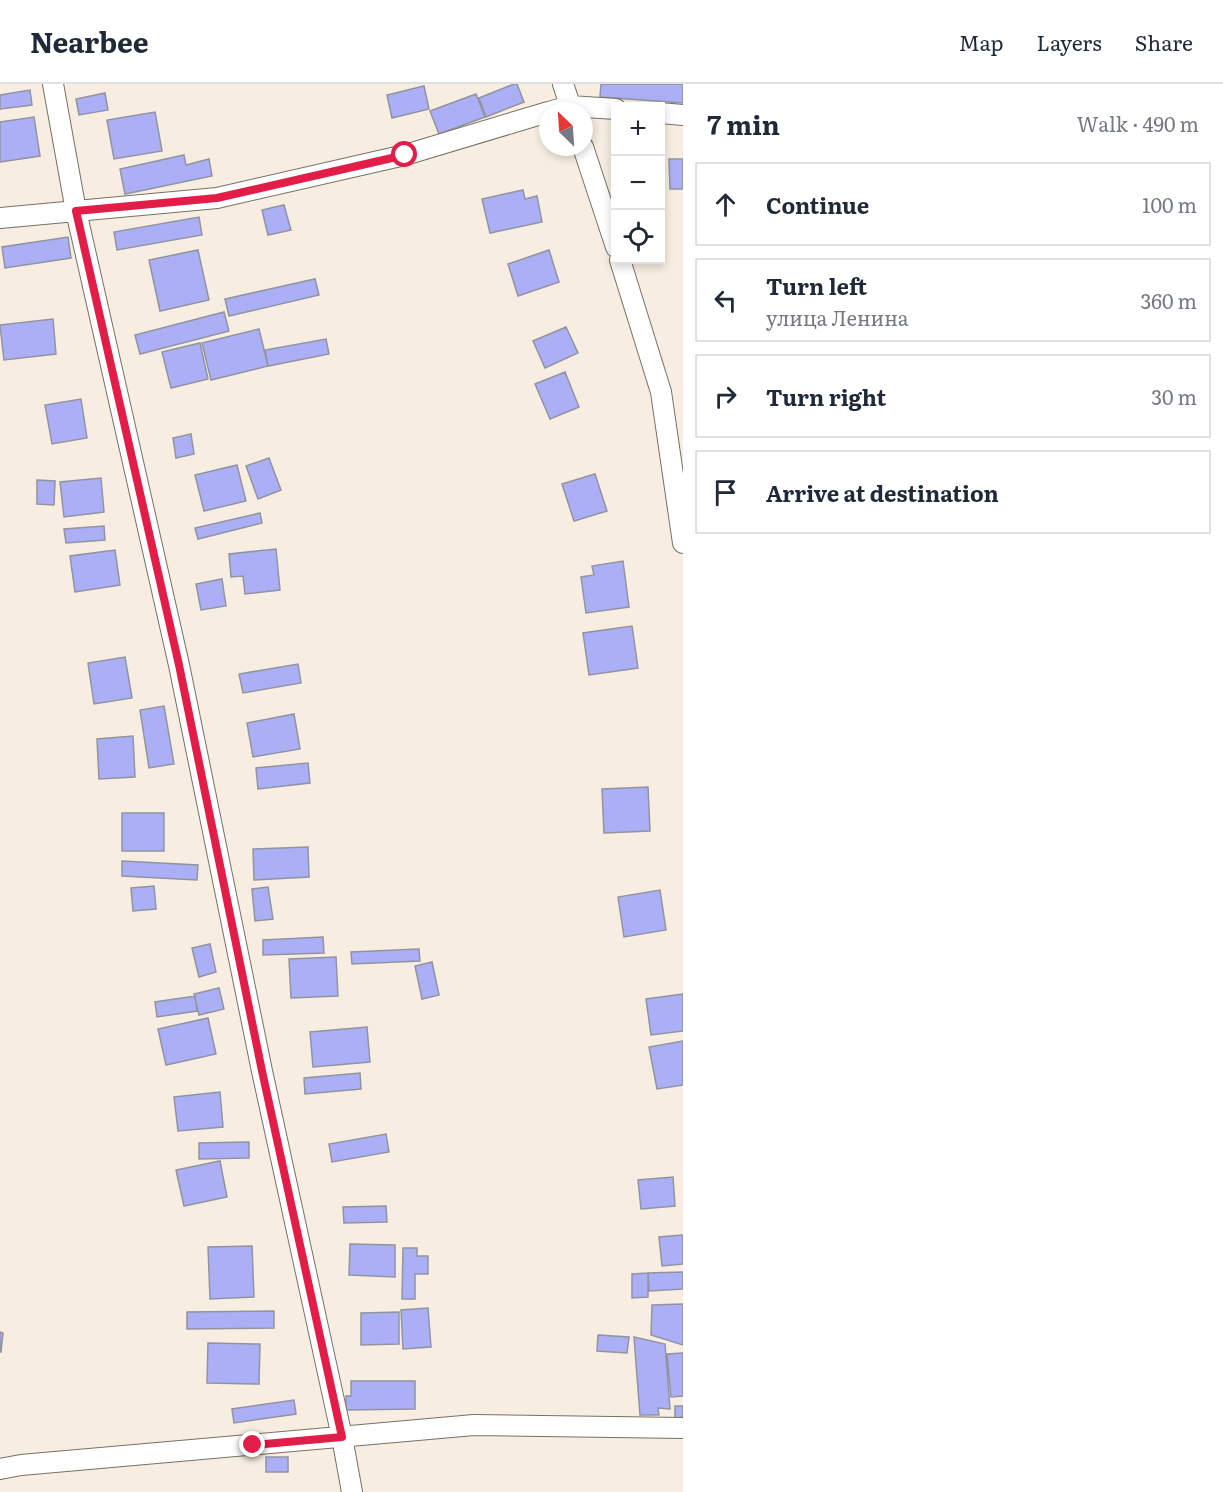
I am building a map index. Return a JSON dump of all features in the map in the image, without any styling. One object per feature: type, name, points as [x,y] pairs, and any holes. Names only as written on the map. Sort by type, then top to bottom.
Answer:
[{"type":"street","points":[[52,84],[76,211],[179,665],[262,1071],[352,1492]]},
{"type":"street","points":[[561,102],[562,84]]},
{"type":"street","points":[[593,110],[611,110]]},
{"type":"street","points":[[665,113],[683,115]]},
{"type":"street","points":[[0,218],[217,198],[405,155],[539,116]]},
{"type":"street","points":[[586,156],[611,234]]},
{"type":"street","points":[[621,264],[661,392],[683,543]]},
{"type":"street","points":[[0,1469],[21,1465],[474,1425],[683,1428]]},
{"type":"building","points":[[517,84],[524,102],[486,117],[479,98]]},
{"type":"building","points":[[601,84],[683,84],[683,103],[600,97]]},
{"type":"building","points":[[424,86],[429,109],[392,118],[387,95]]},
{"type":"building","points":[[30,90],[32,105],[0,109],[0,95]]},
{"type":"building","points":[[105,93],[108,110],[79,115],[76,99]]},
{"type":"building","points":[[476,94],[485,117],[439,134],[430,111]]},
{"type":"building","points":[[155,112],[162,151],[114,159],[107,120]]},
{"type":"building","points":[[34,117],[40,156],[0,162],[0,122]]},
{"type":"building","points":[[184,155],[186,165],[209,159],[212,176],[125,194],[120,169]]},
{"type":"building","points":[[669,159],[683,159],[683,189],[670,189]]},
{"type":"building","points":[[523,190],[525,199],[537,196],[542,222],[490,233],[482,199]]},
{"type":"building","points":[[284,205],[291,230],[268,235],[262,210]]},
{"type":"building","points":[[199,217],[202,235],[117,250],[114,232]]},
{"type":"building","points":[[68,237],[71,258],[5,268],[2,247]]},
{"type":"building","points":[[198,250],[209,300],[160,311],[149,260]]},
{"type":"building","points":[[549,250],[559,282],[518,296],[508,264]]},
{"type":"building","points":[[315,279],[319,295],[229,316],[225,299]]},
{"type":"building","points":[[224,312],[229,331],[140,354],[135,335]]},
{"type":"building","points":[[53,319],[56,354],[4,360],[0,325]]},
{"type":"building","points":[[566,327],[578,353],[545,368],[533,341]]},
{"type":"building","points":[[259,329],[268,366],[211,380],[202,343]]},
{"type":"building","points":[[326,339],[329,354],[268,366],[265,350]]},
{"type":"building","points":[[200,343],[208,379],[171,388],[162,352]]},
{"type":"building","points":[[565,372],[579,407],[550,419],[535,384]]},
{"type":"building","points":[[81,399],[87,438],[52,444],[45,405]]},
{"type":"building","points":[[191,434],[194,454],[176,458],[173,438]]},
{"type":"building","points":[[269,458],[281,490],[258,499],[246,466]]},
{"type":"building","points":[[237,465],[246,501],[204,511],[195,475]]},
{"type":"building","points":[[595,474],[607,511],[574,521],[562,484]]},
{"type":"building","points":[[101,478],[104,512],[64,517],[60,482]]},
{"type":"building","points":[[37,480],[55,481],[54,505],[37,504]]},
{"type":"building","points":[[260,513],[262,523],[198,539],[195,528]]},
{"type":"building","points":[[104,526],[105,540],[66,543],[64,529]]},
{"type":"building","points":[[276,549],[280,590],[245,594],[243,576],[231,577],[229,554]]},
{"type":"building","points":[[115,550],[120,585],[75,592],[70,556]]},
{"type":"building","points":[[623,561],[629,607],[586,613],[581,577],[594,575],[592,566]]},
{"type":"building","points":[[222,579],[226,606],[201,610],[196,584]]},
{"type":"building","points":[[632,626],[638,668],[589,675],[583,633]]},
{"type":"building","points":[[125,657],[132,698],[94,704],[88,663]]},
{"type":"building","points":[[298,664],[301,683],[243,693],[239,674]]},
{"type":"building","points":[[164,706],[174,764],[149,768],[140,710]]},
{"type":"building","points":[[294,714],[300,749],[253,757],[247,723]]},
{"type":"building","points":[[133,736],[135,777],[99,779],[97,739]]},
{"type":"building","points":[[308,763],[310,783],[258,789],[256,768]]},
{"type":"building","points":[[648,787],[650,831],[604,833],[602,789]]},
{"type":"building","points":[[122,813],[164,813],[164,851],[122,851]]},
{"type":"building","points":[[308,847],[309,877],[254,880],[253,849]]},
{"type":"building","points":[[122,861],[198,865],[197,880],[122,876]]},
{"type":"building","points":[[154,886],[156,909],[133,911],[131,888]]},
{"type":"building","points":[[268,887],[273,919],[255,921],[252,889]]},
{"type":"building","points":[[660,890],[666,930],[624,937],[618,897]]},
{"type":"building","points":[[323,937],[324,953],[263,955],[263,940]]},
{"type":"building","points":[[210,944],[216,972],[199,977],[192,948]]},
{"type":"building","points":[[419,949],[420,961],[352,964],[351,952]]},
{"type":"building","points":[[336,957],[338,996],[291,998],[289,959]]},
{"type":"building","points":[[432,962],[439,995],[422,999],[415,966]]},
{"type":"building","points":[[219,988],[224,1009],[199,1015],[194,994]]},
{"type":"building","points":[[683,994],[683,1031],[651,1035],[646,999]]},
{"type":"building","points":[[195,996],[197,1011],[157,1017],[155,1002]]},
{"type":"building","points":[[208,1018],[216,1054],[166,1065],[158,1029]]},
{"type":"building","points":[[367,1027],[370,1062],[313,1067],[310,1032]]},
{"type":"building","points":[[683,1041],[683,1085],[657,1089],[649,1047]]},
{"type":"building","points":[[360,1073],[361,1089],[305,1094],[304,1078]]},
{"type":"building","points":[[220,1092],[223,1127],[178,1131],[174,1097]]},
{"type":"building","points":[[386,1134],[389,1152],[332,1162],[329,1144]]},
{"type":"building","points":[[249,1142],[249,1158],[199,1159],[199,1143]]},
{"type":"building","points":[[220,1161],[227,1197],[184,1206],[176,1170]]},
{"type":"building","points":[[673,1177],[675,1206],[641,1209],[638,1180]]},
{"type":"building","points":[[386,1206],[387,1222],[344,1223],[343,1207]]},
{"type":"building","points":[[683,1235],[683,1264],[662,1266],[659,1237]]},
{"type":"building","points":[[350,1244],[395,1245],[395,1277],[349,1275]]},
{"type":"building","points":[[252,1246],[254,1297],[210,1299],[208,1247]]},
{"type":"building","points":[[403,1248],[417,1248],[417,1256],[428,1256],[428,1274],[415,1274],[415,1299],[402,1299]]},
{"type":"building","points":[[683,1272],[683,1289],[649,1291],[648,1273]]},
{"type":"building","points":[[648,1273],[648,1297],[632,1298],[632,1274]]},
{"type":"building","points":[[683,1304],[683,1345],[651,1335],[652,1305]]},
{"type":"building","points":[[428,1308],[431,1347],[403,1349],[401,1310]]},
{"type":"building","points":[[274,1311],[274,1328],[187,1329],[187,1312]]},
{"type":"building","points":[[399,1312],[399,1344],[361,1345],[361,1313]]},
{"type":"building","points":[[0,1332],[3,1333],[1,1352],[0,1352]]},
{"type":"building","points":[[598,1335],[629,1337],[627,1353],[597,1351]]},
{"type":"building","points":[[634,1337],[665,1344],[670,1409],[658,1408],[659,1415],[640,1415]]},
{"type":"building","points":[[208,1343],[260,1344],[259,1384],[207,1383]]},
{"type":"building","points":[[683,1353],[683,1396],[671,1397],[667,1354]]},
{"type":"building","points":[[351,1381],[415,1381],[415,1409],[346,1410],[346,1396],[351,1396]]},
{"type":"building","points":[[294,1400],[296,1414],[234,1423],[232,1409]]},
{"type":"building","points":[[675,1406],[683,1406],[683,1417],[675,1418]]},
{"type":"building","points":[[266,1457],[288,1457],[288,1472],[266,1472]]},
{"type":"route","points":[[253,1445],[342,1437],[262,1071],[179,665],[76,211],[217,198],[405,155]]}]
